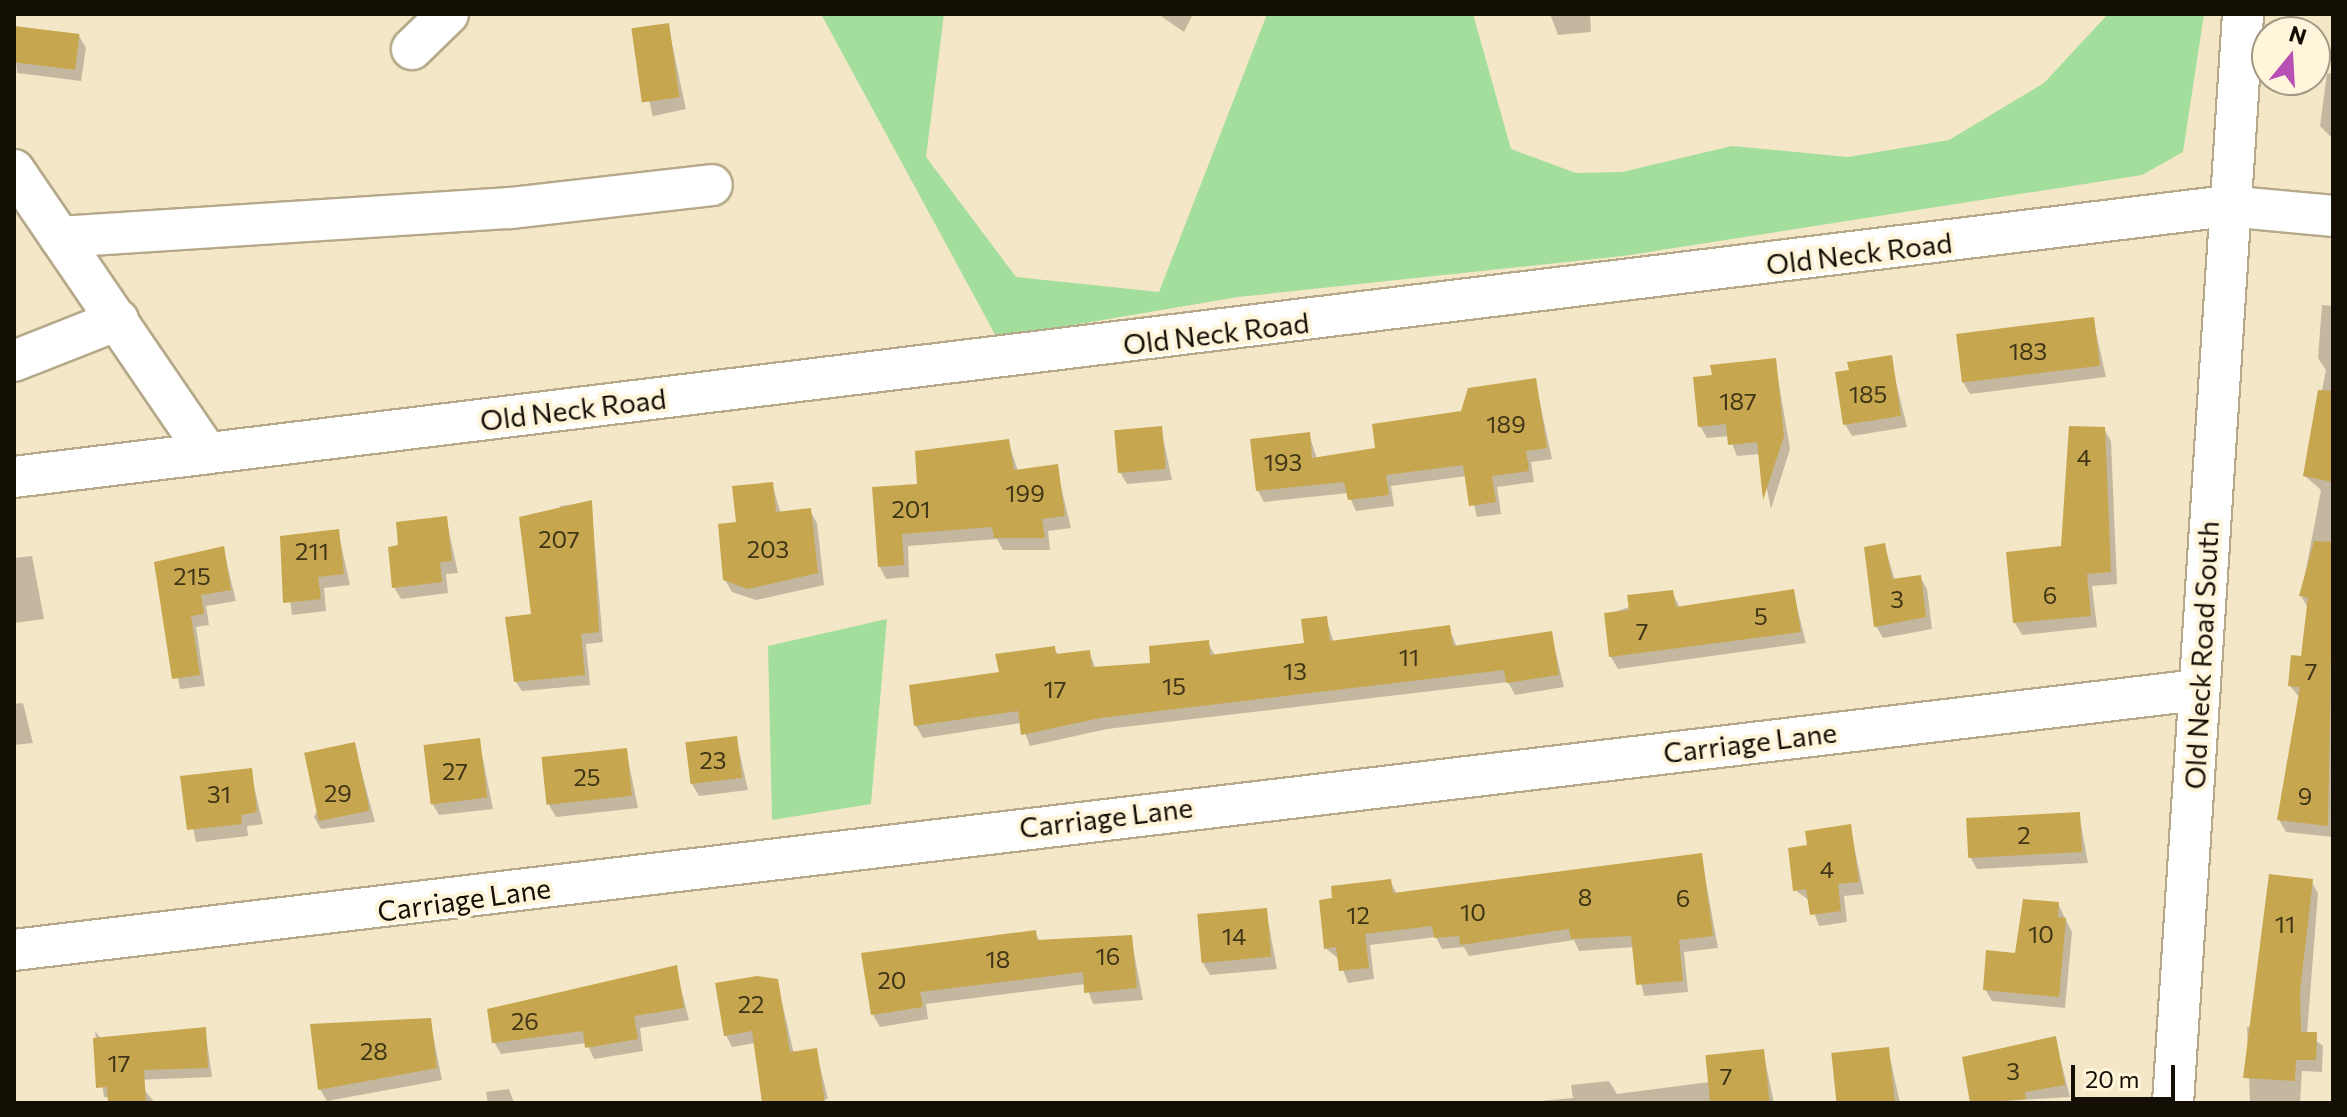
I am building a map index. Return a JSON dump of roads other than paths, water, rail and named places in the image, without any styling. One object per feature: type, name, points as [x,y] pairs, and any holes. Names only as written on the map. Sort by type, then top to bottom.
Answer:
[{"type":"street","points":[[412,49],[448,14]]},
{"type":"street","points":[[2226,206],[2243,14]]},
{"type":"street","points":[[14,170],[207,453]]},
{"type":"street","points":[[60,237],[510,208],[712,185]]},
{"type":"street","name":"Old Neck Road","points":[[14,477],[2226,206],[2333,216]]},
{"type":"street","name":"Old Neck Road South","points":[[2173,1103],[2226,206]]},
{"type":"street","points":[[14,361],[118,320]]},
{"type":"street","name":"Carriage Lane","points":[[14,950],[2199,690]]}]
